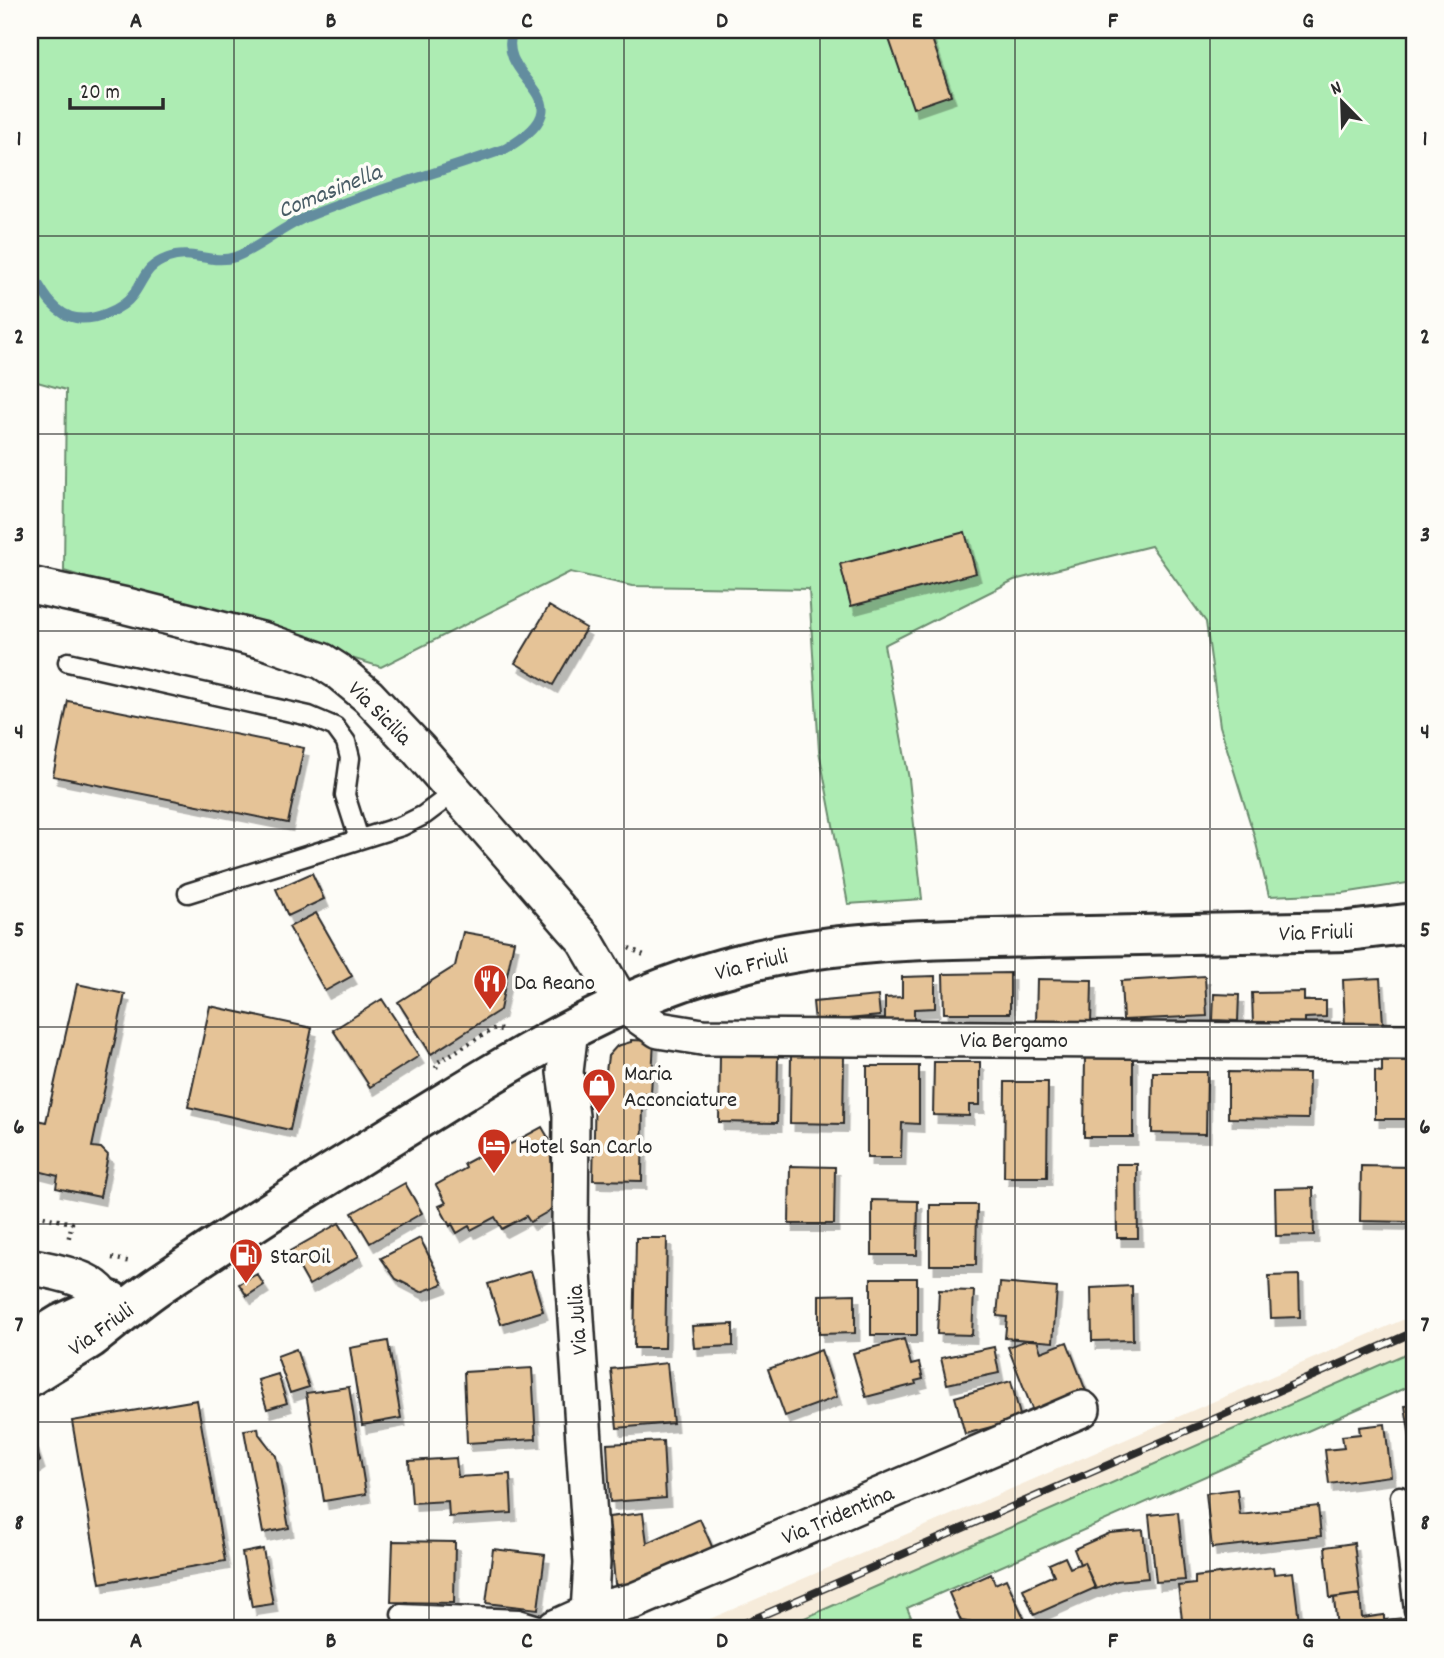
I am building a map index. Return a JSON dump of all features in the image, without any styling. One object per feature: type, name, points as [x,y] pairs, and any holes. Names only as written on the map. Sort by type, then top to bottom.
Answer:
[{"type":"street","name":"Via Sicilia","points":[[30,585],[284,647],[322,661],[354,683],[456,791],[584,939],[622,1004]]},
{"type":"street","name":"Via Friuli","points":[[30,1343],[61,1324],[107,1303],[154,1271],[364,1152],[503,1066],[570,1029],[622,1004],[696,977],[807,949],[947,939],[1348,931],[1414,923]]},
{"type":"street","name":"Via Bergamo","points":[[622,1004],[659,1030],[702,1037],[1414,1042]]},
{"type":"street","name":"Via Julia","points":[[570,1029],[565,1072],[571,1116],[570,1227],[592,1563],[589,1620]]},
{"type":"street","points":[[30,1266],[93,1285],[107,1303],[107,1308],[101,1315],[30,1360]]},
{"type":"street","name":"Via Friuli","points":[[30,1376],[89,1339],[154,1271]]},
{"type":"street","name":"Via Tridentina","points":[[589,1620],[1082,1409]]},
{"type":"street","points":[[555,1628],[589,1620]]},
{"type":"lane","points":[[68,662],[327,722],[341,734],[349,750],[345,794],[359,839]]},
{"type":"lane","points":[[188,893],[409,822],[456,791]]},
{"type":"lane","points":[[1400,1496],[1414,1610]]},
{"type":"lane","points":[[401,1614],[519,1619],[550,1628]]},
{"type":"path","points":[[584,939],[607,926],[621,943],[641,955],[654,957]]},
{"type":"path","points":[[434,1076],[438,1062],[495,1028],[508,1032]]},
{"type":"path","points":[[30,1214],[72,1223],[66,1248]]},
{"type":"path","points":[[103,1255],[154,1271]]},
{"type":"shaded area","points":[[1414,1315],[1414,1350],[782,1628],[689,1628]]},
{"type":"green space","points":[[30,30],[1414,30],[1414,882],[1343,893],[1269,896],[1254,835],[1220,726],[1206,622],[1151,546],[1014,580],[884,645],[909,779],[922,899],[848,904],[819,751],[809,589],[632,586],[570,572],[381,667],[64,571],[66,390],[30,380]]},
{"type":"green space","points":[[1414,1350],[1414,1384],[907,1608],[911,1617],[878,1628],[782,1628]]},
{"type":"building","points":[[886,30],[929,30],[951,95],[913,108]]},
{"type":"building","points":[[965,532],[976,573],[851,606],[840,564]]},
{"type":"building","points":[[549,606],[586,628],[553,685],[515,663]]},
{"type":"building","points":[[68,701],[304,748],[288,823],[53,776]]},
{"type":"building","points":[[312,873],[324,899],[288,916],[276,889]]},
{"type":"building","points":[[316,913],[352,976],[325,991],[289,927]]},
{"type":"building","points":[[463,932],[514,941],[500,1010],[431,1054],[398,1002],[455,966]]},
{"type":"building","points":[[1010,973],[1010,1013],[944,1013],[943,974]]},
{"type":"building","points":[[935,976],[935,1008],[914,1009],[914,1020],[885,1021],[885,998],[902,997],[902,977]]},
{"type":"building","points":[[1205,976],[1207,1016],[1123,1020],[1121,981]]},
{"type":"building","points":[[1380,978],[1383,1024],[1345,1027],[1343,980]]},
{"type":"building","points":[[1037,979],[1092,980],[1091,1025],[1036,1024]]},
{"type":"building","points":[[77,984],[125,994],[92,1147],[101,1148],[108,1155],[100,1197],[56,1188],[58,1176],[30,1169],[30,1123],[37,1120],[46,1122]]},
{"type":"building","points":[[1304,992],[1304,1001],[1326,1001],[1326,1017],[1305,1018],[1305,1024],[1253,1025],[1252,993]]},
{"type":"building","points":[[1214,994],[1239,995],[1238,1021],[1213,1020]]},
{"type":"building","points":[[878,996],[880,1016],[815,1022],[813,1002]]},
{"type":"building","points":[[382,999],[419,1056],[370,1087],[333,1030]]},
{"type":"building","points":[[210,1006],[312,1028],[290,1130],[188,1107]]},
{"type":"building","points":[[631,1040],[654,1041],[651,1093],[643,1094],[642,1181],[593,1180],[595,1087],[604,1087],[608,1056],[617,1046]]},
{"type":"building","points":[[720,1055],[778,1056],[777,1123],[719,1122]]},
{"type":"building","points":[[791,1055],[844,1056],[843,1124],[790,1123]]},
{"type":"building","points":[[1085,1055],[1133,1055],[1133,1137],[1084,1137]]},
{"type":"building","points":[[1382,1060],[1414,1061],[1414,1119],[1375,1119],[1375,1071],[1382,1072]]},
{"type":"building","points":[[934,1062],[980,1062],[980,1105],[969,1105],[969,1116],[933,1115]]},
{"type":"building","points":[[867,1066],[919,1066],[919,1124],[902,1123],[901,1158],[867,1158]]},
{"type":"building","points":[[1153,1072],[1207,1072],[1206,1134],[1152,1133]]},
{"type":"building","points":[[1228,1072],[1309,1073],[1308,1119],[1228,1118]]},
{"type":"building","points":[[1005,1082],[1048,1082],[1047,1177],[1004,1177]]},
{"type":"building","points":[[542,1127],[549,1139],[556,1207],[530,1222],[526,1216],[502,1229],[495,1217],[471,1230],[469,1226],[457,1233],[439,1206],[446,1203],[436,1185],[466,1168],[464,1164],[507,1141],[509,1145]]},
{"type":"building","points":[[1116,1164],[1137,1164],[1138,1238],[1117,1238]]},
{"type":"building","points":[[790,1166],[835,1167],[834,1224],[789,1224]]},
{"type":"building","points":[[1361,1166],[1411,1167],[1410,1222],[1360,1221]]},
{"type":"building","points":[[405,1183],[422,1213],[370,1243],[352,1213]]},
{"type":"building","points":[[1313,1188],[1314,1235],[1276,1236],[1275,1189]]},
{"type":"building","points":[[872,1200],[918,1201],[917,1255],[872,1255]]},
{"type":"building","points":[[930,1205],[977,1205],[976,1265],[930,1265]]},
{"type":"building","points":[[339,1223],[359,1256],[309,1285],[290,1251]]},
{"type":"building","points":[[420,1238],[443,1284],[421,1292],[396,1279],[381,1258]]},
{"type":"building","points":[[636,1238],[667,1238],[665,1348],[634,1348]]},
{"type":"building","points":[[531,1271],[543,1311],[501,1324],[488,1284]]},
{"type":"building","points":[[257,1274],[264,1285],[247,1296],[239,1284]]},
{"type":"building","points":[[1299,1275],[1300,1317],[1271,1318],[1269,1276]]},
{"type":"building","points":[[871,1278],[917,1278],[917,1335],[871,1335]]},
{"type":"building","points":[[1000,1283],[1057,1288],[1053,1342],[1005,1338],[1007,1317],[997,1316]]},
{"type":"building","points":[[1132,1286],[1133,1340],[1092,1341],[1091,1288]]},
{"type":"building","points":[[939,1290],[974,1291],[972,1335],[937,1334]]},
{"type":"building","points":[[855,1294],[855,1333],[819,1334],[819,1295]]},
{"type":"building","points":[[733,1324],[733,1346],[694,1348],[692,1326]]},
{"type":"building","points":[[904,1339],[911,1365],[919,1363],[923,1379],[915,1381],[916,1384],[866,1397],[853,1353]]},
{"type":"building","points":[[1027,1340],[1037,1340],[1041,1352],[1067,1342],[1087,1394],[1034,1414],[1008,1347]]},
{"type":"building","points":[[388,1341],[401,1418],[362,1425],[350,1348]]},
{"type":"building","points":[[994,1347],[999,1373],[947,1384],[941,1358]]},
{"type":"building","points":[[296,1349],[309,1387],[290,1393],[277,1356]]},
{"type":"building","points":[[821,1350],[837,1397],[785,1416],[768,1369]]},
{"type":"building","points":[[667,1363],[673,1423],[617,1428],[611,1369]]},
{"type":"building","points":[[532,1368],[536,1439],[467,1443],[464,1372]]},
{"type":"building","points":[[278,1374],[287,1403],[267,1409],[258,1380]]},
{"type":"building","points":[[1011,1381],[1021,1419],[965,1434],[955,1397]]},
{"type":"building","points":[[349,1387],[366,1494],[324,1501],[306,1393]]},
{"type":"building","points":[[197,1400],[225,1561],[100,1583],[72,1421]]},
{"type":"building","points":[[1414,1405],[1414,1463],[1405,1406]]},
{"type":"building","points":[[1385,1424],[1391,1476],[1329,1484],[1325,1450],[1344,1448],[1342,1436],[1360,1434],[1359,1427]]},
{"type":"building","points":[[258,1428],[259,1434],[276,1456],[289,1528],[263,1533],[244,1430]]},
{"type":"building","points":[[30,1431],[40,1461],[30,1468]]},
{"type":"building","points":[[663,1441],[666,1498],[610,1502],[607,1444]]},
{"type":"building","points":[[456,1458],[458,1477],[510,1474],[512,1513],[449,1517],[448,1501],[412,1503],[409,1461]]},
{"type":"building","points":[[1237,1489],[1240,1515],[1318,1506],[1321,1536],[1212,1548],[1206,1493]]},
{"type":"building","points":[[1178,1512],[1185,1580],[1156,1582],[1149,1515]]},
{"type":"building","points":[[643,1513],[647,1543],[700,1519],[717,1558],[638,1594],[615,1584],[609,1517]]},
{"type":"building","points":[[1143,1530],[1148,1578],[1117,1581],[1096,1589],[1084,1562],[1080,1564],[1074,1549],[1110,1533]]},
{"type":"building","points":[[393,1541],[455,1542],[454,1603],[391,1602]]},
{"type":"building","points":[[1354,1543],[1360,1594],[1330,1598],[1325,1547]]},
{"type":"building","points":[[263,1549],[273,1604],[252,1607],[242,1553]]},
{"type":"building","points":[[493,1549],[545,1555],[538,1609],[486,1603]]},
{"type":"building","points":[[1065,1557],[1070,1568],[1084,1562],[1095,1588],[1034,1615],[1023,1589],[1054,1575],[1049,1564]]},
{"type":"building","points":[[1273,1567],[1274,1574],[1293,1572],[1299,1621],[1284,1623],[1285,1628],[1183,1628],[1178,1586],[1195,1584],[1195,1577]]},
{"type":"building","points":[[991,1574],[995,1584],[1006,1579],[1025,1620],[1005,1628],[961,1621],[949,1593]]},
{"type":"building","points":[[1360,1594],[1362,1618],[1384,1615],[1384,1620],[1404,1618],[1405,1628],[1337,1628],[1334,1598]]},
{"type":"building","points":[[428,1623],[428,1628],[364,1628],[364,1625]]},
{"type":"building","points":[[148,1624],[197,1624],[197,1628],[148,1628]]},
{"type":"waterway","name":"Comasinella","points":[[30,270],[48,299],[60,311],[76,318],[99,316],[115,310],[128,300],[146,273],[160,261],[185,255],[218,259],[235,257],[309,216],[505,149],[530,131],[541,116],[542,102],[516,63],[510,48],[513,30]]},
{"type":"railway","points":[[733,1628],[1414,1332]]},
{"type":"place","name":"Da Reano","points":[[490,1011]]},
{"type":"place","name":"Maria Acconciature","points":[[599,1115]]},
{"type":"place","name":"Hotel San Carlo","points":[[494,1175]]},
{"type":"place","name":"StarOil","points":[[246,1285]]}]
